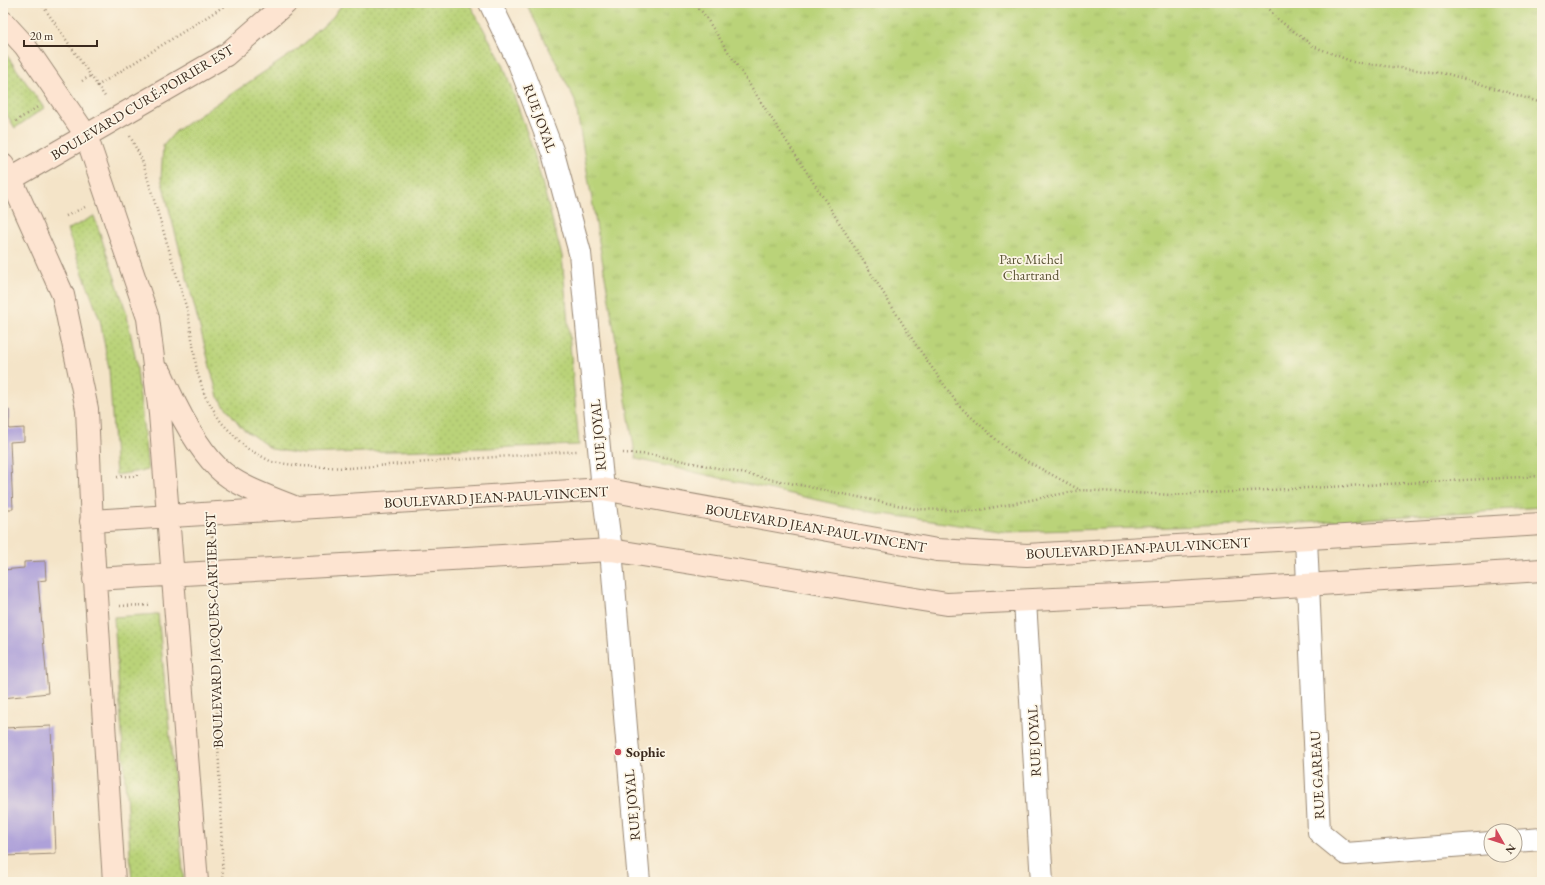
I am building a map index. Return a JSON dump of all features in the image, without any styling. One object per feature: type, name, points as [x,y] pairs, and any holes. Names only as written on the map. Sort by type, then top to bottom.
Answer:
[{"type":"street","name":"BOULEVARD CURÉ-POIRIER EST","points":[[7,172],[86,135],[226,55],[286,3]]},
{"type":"street","name":"RUE JOYAL","points":[[490,3],[519,63],[553,153],[580,253],[603,489],[611,550],[639,882]]},
{"type":"street","points":[[3,22],[25,46],[86,135],[148,318],[160,414],[174,575],[197,882]]},
{"type":"street","points":[[7,172],[63,295],[87,409],[94,579],[114,882]]},
{"type":"street","points":[[152,349],[168,388],[196,439],[218,468],[250,489],[299,509]]},
{"type":"street","name":"BOULEVARD JEAN-PAUL-VINCENT","points":[[91,521],[168,518],[603,489],[937,550],[1027,555],[1542,524]]},
{"type":"street","name":"RUE GAREAU","points":[[1306,539],[1319,832],[1346,854],[1483,843]]},
{"type":"street","points":[[94,579],[611,550],[947,604],[1542,570]]},
{"type":"street","name":"RUE JOYAL","points":[[1025,600],[1042,882]]},
{"type":"street","points":[[1523,840],[1542,839]]},
{"type":"path","points":[[41,3],[119,117],[142,160],[188,313],[197,371],[205,396],[221,422],[246,448],[272,462],[301,466],[348,468],[600,450],[654,455],[916,509],[975,510],[1081,490],[1172,495],[1542,476]]},
{"type":"path","points":[[97,86],[229,3]]},
{"type":"path","points":[[693,3],[703,14],[830,208],[916,344],[959,406],[1010,452],[1081,490]]},
{"type":"path","points":[[1265,3],[1275,17],[1312,46],[1353,62],[1448,74],[1542,103]]},
{"type":"path","points":[[82,81],[90,76]]},
{"type":"path","points":[[16,121],[40,106]]},
{"type":"path","points":[[66,216],[90,205]]},
{"type":"path","points":[[196,439],[221,422]]},
{"type":"path","points":[[117,477],[145,475]]},
{"type":"path","name":"BOULEVARD JACQUES-CARTIER EST","points":[[211,515],[224,882]]},
{"type":"path","points":[[115,606],[152,605]]},
{"type":"green space","points":[[343,3],[469,3],[503,64],[534,153],[562,256],[579,445],[302,454],[272,449],[242,428],[218,397],[161,178],[163,146],[176,131],[297,50],[332,18]]},
{"type":"green space","name":"Parc Michel Chartrand","points":[[526,3],[1542,3],[1542,507],[1302,523],[1006,532],[870,512],[636,459],[575,100]]},
{"type":"green space","points":[[3,50],[44,108],[15,128],[3,108]]},
{"type":"green space","points":[[94,216],[126,311],[136,361],[148,470],[116,475],[109,369],[100,320],[67,230]]},
{"type":"green space","points":[[158,614],[184,882],[132,882],[114,617]]},
{"type":"building","points":[[3,410],[9,410],[9,429],[24,428],[24,441],[10,442],[13,509],[3,509]]},
{"type":"building","points":[[45,561],[46,580],[38,581],[48,693],[3,698],[3,570],[24,568],[24,562]]},
{"type":"building","points":[[51,726],[56,854],[4,856],[3,728]]},
{"type":"place","name":"Sophie","points":[[618,752]]}]
